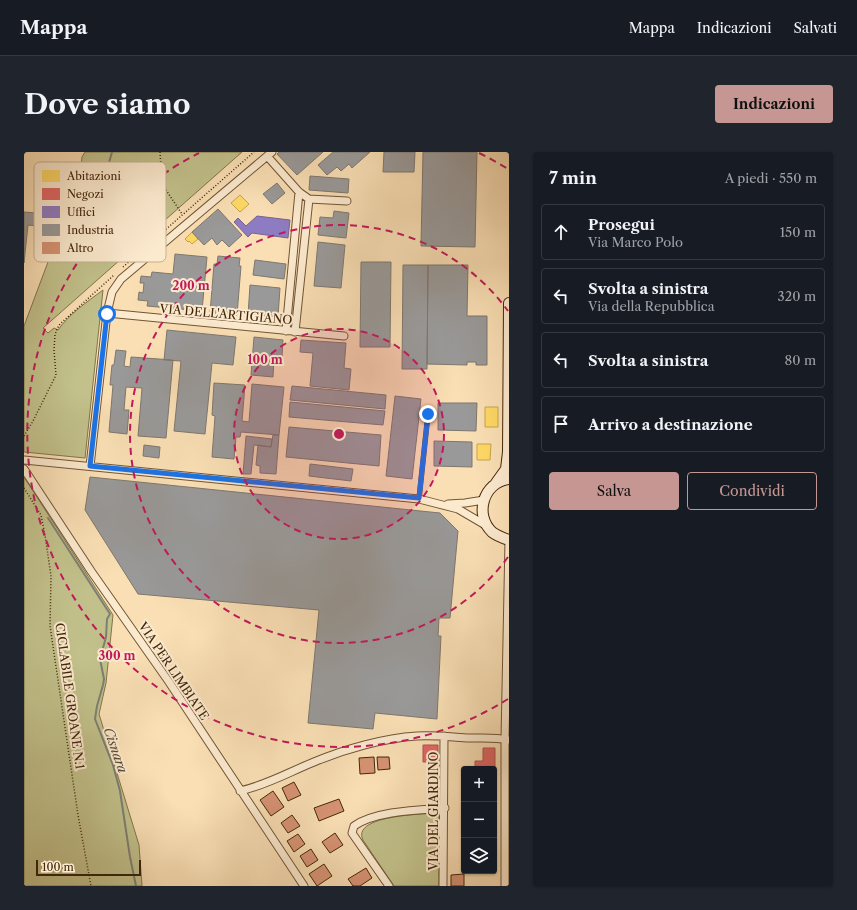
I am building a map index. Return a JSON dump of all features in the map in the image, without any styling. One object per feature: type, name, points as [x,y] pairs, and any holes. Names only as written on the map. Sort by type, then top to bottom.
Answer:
[{"type":"street","points":[[166,241],[269,154],[300,192],[309,199],[347,201]]},
{"type":"street","points":[[286,331],[300,192]]},
{"type":"street","points":[[296,332],[309,199]]},
{"type":"street","points":[[90,466],[107,314],[112,292],[121,279],[141,262]]},
{"type":"street","points":[[487,526],[482,509],[484,500],[488,491],[496,484],[506,469],[508,452],[509,303]]},
{"type":"street","name":"VIA DELL'ARTIGIANO","points":[[107,314],[344,336]]},
{"type":"street","points":[[24,460],[419,498],[458,509],[487,526],[493,533],[509,540],[505,886]]},
{"type":"street","name":"VIA PER LIMBIATE","points":[[24,469],[91,571],[169,682],[304,886]]},
{"type":"street","points":[[496,484],[509,479]]},
{"type":"street","points":[[442,504],[465,504],[484,500]]},
{"type":"street","points":[[240,791],[273,781],[328,757],[382,741],[417,736],[507,740]]},
{"type":"street","name":"VIA DEL GIARDINO","points":[[443,886],[445,808],[444,736]]},
{"type":"street","points":[[389,886],[352,832],[354,826],[360,822],[388,814],[445,808]]},
{"type":"lane","points":[[419,498],[428,414]]},
{"type":"path","points":[[160,152],[161,162]]},
{"type":"path","points":[[166,190],[182,214]]},
{"type":"path","name":"CICLABILE GROANE N.1","points":[[24,488],[41,515],[46,535],[51,576],[50,626],[78,814],[91,886]]},
{"type":"shaded area","points":[[85,152],[242,152],[166,219],[166,162],[81,162]]},
{"type":"shaded area","points":[[48,262],[118,262],[43,328],[48,333],[54,328],[58,330],[73,313],[103,290],[85,458],[24,452],[24,326]]},
{"type":"shaded area","points":[[24,477],[113,615],[106,683],[99,714],[139,845],[142,886],[24,886]]},
{"type":"shaded area","points":[[439,813],[439,886],[394,886],[363,840],[362,832],[368,825],[378,821],[406,815]]},
{"type":"building: Abitazioni","points":[[240,195],[249,204],[240,212],[231,203]]},
{"type":"building: Abitazioni","points":[[192,232],[198,239],[192,244],[185,239]]},
{"type":"building: Abitazioni","points":[[485,407],[498,407],[498,427],[485,427]]},
{"type":"building: Abitazioni","points":[[477,444],[491,444],[490,460],[477,460]]},
{"type":"building: Negozi","points":[[423,745],[438,745],[438,762],[423,762]]},
{"type":"building: Negozi","points":[[483,748],[495,748],[495,766],[475,766],[475,761],[483,761]]},
{"type":"building: Uffici","points":[[257,216],[290,220],[288,238],[252,233],[248,237],[234,222],[238,218],[246,226]]},
{"type":"building: Industria","points":[[279,152],[323,152],[297,175],[277,154]]},
{"type":"building: Industria","points":[[333,152],[370,152],[352,168],[349,164],[341,171],[337,167],[327,175],[318,165]]},
{"type":"building: Industria","points":[[384,152],[415,152],[414,172],[383,172]]},
{"type":"building: Industria","points":[[423,152],[477,152],[475,247],[421,246]]},
{"type":"building: Industria","points":[[310,176],[349,179],[348,193],[309,190]]},
{"type":"building: Industria","points":[[277,183],[285,193],[272,204],[263,194]]},
{"type":"building: Industria","points":[[218,209],[242,235],[229,247],[222,240],[217,245],[212,238],[204,245],[192,232]]},
{"type":"building: Industria","points":[[334,211],[349,213],[346,238],[318,235],[320,217],[333,218]]},
{"type":"building: Industria","points":[[24,212],[34,213],[34,226],[28,225],[24,263]]},
{"type":"building: Industria","points":[[318,242],[345,245],[341,288],[314,286]]},
{"type":"building: Industria","points":[[175,254],[207,257],[202,311],[147,306],[148,301],[138,300],[139,292],[143,293],[144,283],[140,283],[141,276],[151,277],[152,272],[173,274]]},
{"type":"building: Industria","points":[[218,256],[240,258],[239,266],[241,266],[237,315],[210,313],[214,264],[217,264]]},
{"type":"building: Industria","points":[[255,260],[286,264],[284,279],[253,275]]},
{"type":"building: Industria","points":[[361,262],[391,262],[390,347],[360,347]]},
{"type":"building: Industria","points":[[403,265],[428,265],[427,369],[402,369]]},
{"type":"building: Industria","points":[[428,265],[468,265],[467,316],[487,316],[487,365],[476,365],[476,362],[467,362],[467,365],[427,364]]},
{"type":"building: Industria","points":[[250,285],[280,288],[278,317],[248,315]]},
{"type":"building: Industria","points":[[167,330],[236,337],[233,365],[212,363],[205,434],[174,431],[181,361],[164,360]]},
{"type":"building: Industria","points":[[254,337],[283,340],[282,357],[274,356],[273,377],[251,375]]},
{"type":"building: Industria","points":[[301,340],[346,343],[344,368],[351,369],[349,390],[310,386],[313,353],[300,352]]},
{"type":"building: Industria","points":[[116,350],[126,351],[124,366],[130,367],[131,357],[173,360],[166,438],[138,436],[142,388],[126,387],[124,410],[129,410],[127,434],[109,432],[113,385],[110,385],[112,365],[114,365]]},
{"type":"building: Industria","points":[[214,383],[245,385],[242,421],[249,422],[252,384],[284,387],[279,435],[241,432],[240,437],[236,437],[234,459],[212,457],[215,416],[212,415]]},
{"type":"building: Industria","points":[[292,386],[386,395],[385,409],[290,400]]},
{"type":"building: Industria","points":[[395,396],[421,399],[412,479],[386,476]]},
{"type":"building: Industria","points":[[290,402],[385,411],[383,425],[289,417]]},
{"type":"building: Industria","points":[[438,403],[477,403],[476,431],[438,430]]},
{"type":"building: Industria","points":[[289,427],[381,435],[379,466],[286,457]]},
{"type":"building: Industria","points":[[273,435],[279,435],[276,474],[260,473],[260,466],[256,465],[258,445],[271,447]]},
{"type":"building: Industria","points":[[246,436],[272,439],[271,447],[254,445],[251,474],[243,474]]},
{"type":"building: Industria","points":[[434,441],[472,442],[472,467],[434,466]]},
{"type":"building: Industria","points":[[144,445],[160,447],[159,458],[143,456]]},
{"type":"building: Industria","points":[[310,464],[353,469],[351,481],[309,476]]},
{"type":"building: Industria","points":[[90,477],[440,513],[458,531],[450,618],[439,618],[438,636],[441,636],[437,719],[375,713],[373,729],[308,723],[319,610],[138,594],[85,510]]},
{"type":"building: Altro","points":[[374,757],[375,773],[360,774],[359,758]]},
{"type":"building: Altro","points":[[377,757],[389,757],[390,769],[378,770]]},
{"type":"building: Altro","points":[[294,782],[301,795],[288,801],[282,788]]},
{"type":"building: Altro","points":[[273,791],[284,807],[271,816],[260,800]]},
{"type":"building: Altro","points":[[339,799],[344,811],[319,821],[314,808]]},
{"type":"building: Altro","points":[[292,815],[300,826],[288,833],[281,823]]},
{"type":"building: Altro","points":[[335,833],[343,845],[330,853],[322,842]]},
{"type":"building: Altro","points":[[298,834],[305,844],[294,852],[287,841]]},
{"type":"building: Altro","points":[[311,849],[318,860],[307,867],[300,856]]},
{"type":"building: Altro","points":[[324,864],[332,876],[317,886],[309,874]]},
{"type":"building: Altro","points":[[366,868],[372,878],[360,886],[353,886],[348,879]]},
{"type":"building: Altro","points":[[464,874],[464,886],[451,886],[451,875]]},
{"type":"waterway","name":"Cisnara","points":[[109,162],[112,152]]},
{"type":"waterway","name":"Cisnara","points":[[48,518],[110,614],[107,619],[106,637],[100,659],[104,679],[95,719],[113,765],[120,791],[136,886]]},
{"type":"route","points":[[107,314],[90,466],[419,498],[428,414]]}]
